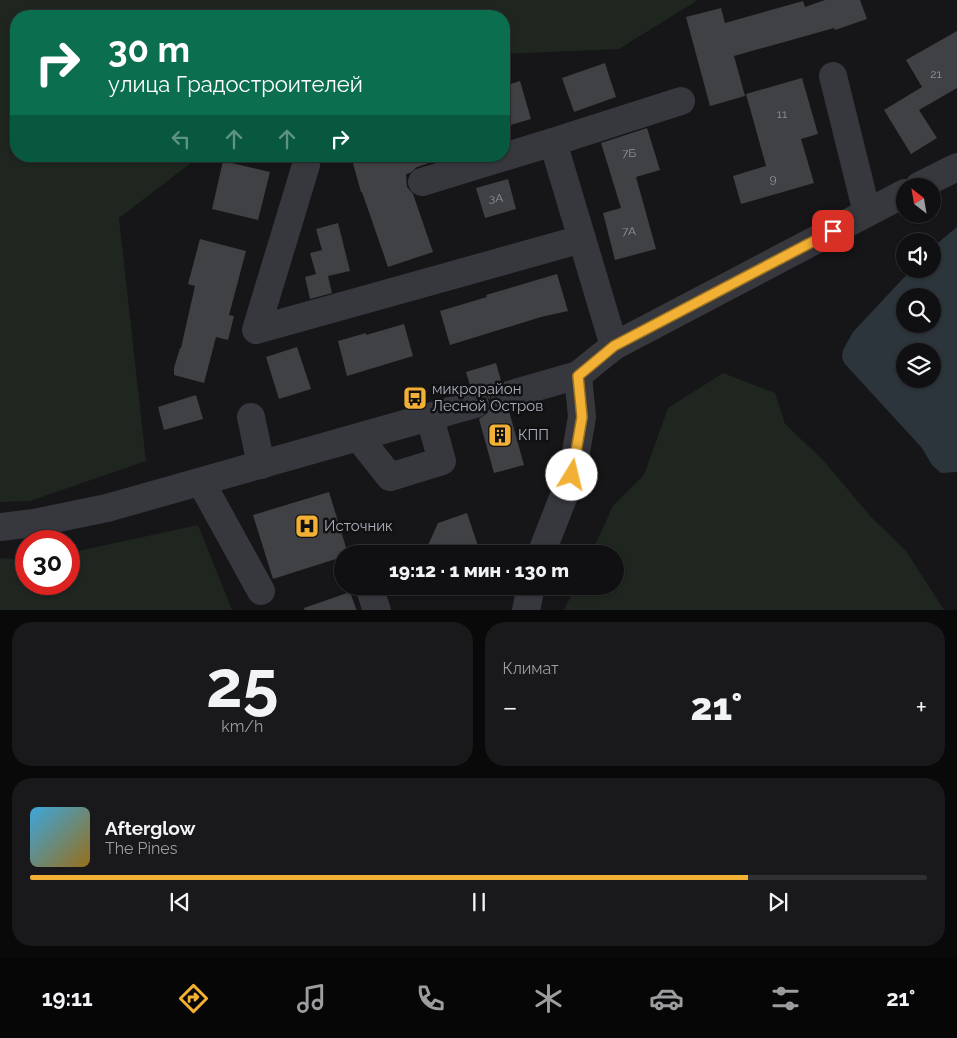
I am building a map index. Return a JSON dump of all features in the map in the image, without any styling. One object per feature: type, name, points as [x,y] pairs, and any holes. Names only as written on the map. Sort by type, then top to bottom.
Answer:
[{"type":"street","points":[[833,76],[866,213]]},
{"type":"street","points":[[510,155],[681,101]]},
{"type":"street","points":[[553,142],[614,346]]},
{"type":"street","points":[[422,182],[488,162]]},
{"type":"street","points":[[306,164],[256,330],[582,239]]},
{"type":"street","points":[[935,178],[957,167]]},
{"type":"street","points":[[505,396],[578,376],[614,346],[896,198]]},
{"type":"street","points":[[545,545],[572,475],[582,417],[578,376]]},
{"type":"street","points":[[0,526],[34,523],[107,508],[475,404]]},
{"type":"street","points":[[251,417],[261,465]]},
{"type":"street","points":[[359,438],[390,477],[442,461],[430,418]]},
{"type":"street","points":[[191,484],[261,591]]},
{"type":"street","points":[[372,595],[377,610]]},
{"type":"street","points":[[526,610],[529,595]]},
{"type":"shaded area","points":[[0,0],[698,0],[619,49],[510,54],[510,10],[10,10],[10,162],[192,162],[119,218],[146,461],[30,501],[0,502]]},
{"type":"shaded area","points":[[957,227],[957,472],[941,473],[932,465],[922,448],[845,364],[842,358],[843,350],[853,332],[904,278],[941,278],[941,240]]},
{"type":"shaded area","points":[[723,373],[775,393],[785,424],[823,460],[871,517],[906,551],[944,610],[564,610],[572,595],[624,595],[624,545],[595,545],[613,506],[644,475],[668,408]]},
{"type":"shaded area","points":[[198,525],[232,610],[0,610],[0,558],[15,559],[15,595],[80,595],[80,551]]},
{"type":"building","points":[[825,0],[860,0],[867,19],[835,30],[834,28],[734,56],[745,96],[710,106],[686,17],[721,8],[725,23],[803,1],[805,7]]},
{"type":"building","points":[[957,31],[957,88],[919,110],[937,138],[911,154],[884,110],[922,87],[906,60]]},
{"type":"building","points":[[605,63],[616,97],[574,112],[562,78]]},
{"type":"building","points":[[802,78],[818,134],[801,139],[814,183],[741,204],[733,176],[766,166],[746,94]]},
{"type":"building","points":[[520,81],[531,119],[510,125],[510,84]]},
{"type":"building","points":[[647,128],[660,170],[636,177],[656,249],[615,260],[603,213],[621,208],[601,143]]},
{"type":"building","points":[[223,162],[270,172],[258,220],[212,209]]},
{"type":"building","points":[[353,162],[432,162],[417,167],[406,174],[407,187],[413,194],[433,252],[388,267],[361,192]]},
{"type":"building","points":[[508,179],[516,209],[485,218],[476,188]]},
{"type":"building","points":[[338,223],[350,271],[328,276],[332,293],[310,299],[305,277],[316,274],[310,253],[322,250],[316,229]]},
{"type":"building","points":[[200,239],[246,251],[229,315],[234,316],[228,340],[216,337],[204,383],[174,375],[174,368],[181,348],[195,286],[188,284]]},
{"type":"building","points":[[557,274],[568,311],[541,317],[450,345],[440,311]]},
{"type":"building","points":[[404,324],[413,356],[347,376],[338,341]]},
{"type":"building","points":[[297,347],[311,389],[279,399],[266,357]]},
{"type":"building","points":[[496,363],[501,381],[493,386],[490,392],[490,400],[486,393],[479,389],[471,389],[466,372]]},
{"type":"building","points":[[196,395],[203,419],[164,430],[158,407]]},
{"type":"building","points":[[490,401],[494,407],[501,411],[509,411],[524,465],[494,473],[479,419],[490,408]]},
{"type":"building","points":[[329,492],[345,545],[334,545],[334,560],[273,579],[253,515]]},
{"type":"building","points":[[467,513],[478,545],[428,545],[438,523]]},
{"type":"building","points":[[341,595],[351,595],[357,610],[305,610],[304,608]]},
{"type":"place","name":"микрорайон Лесной Остров","points":[[415,398]]},
{"type":"place","name":"КПП","points":[[500,435]]},
{"type":"place","name":"Источник","points":[[307,526]]},
{"type":"route","points":[[572,475],[582,417],[578,376],[614,346],[833,231]]}]
